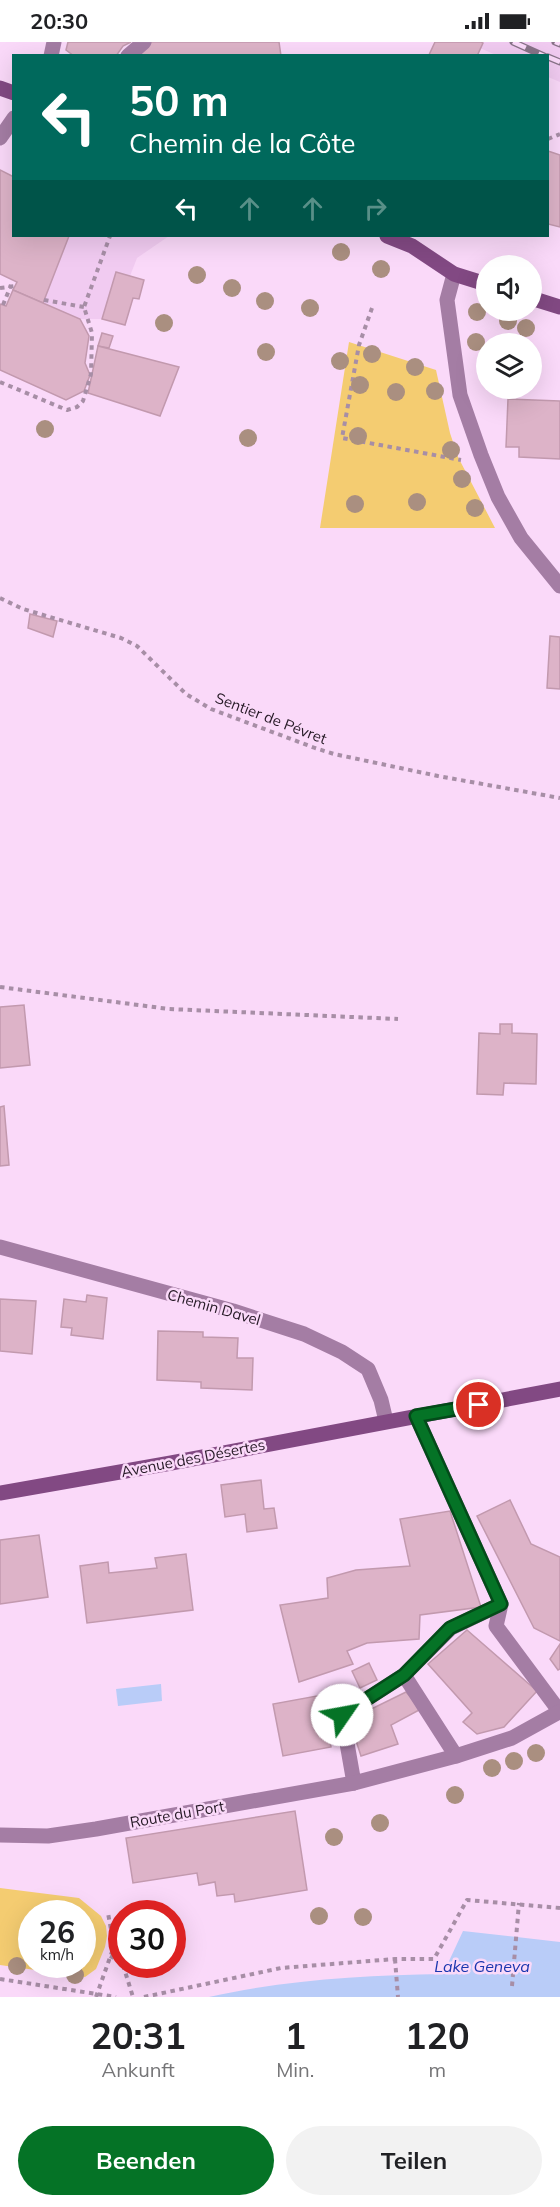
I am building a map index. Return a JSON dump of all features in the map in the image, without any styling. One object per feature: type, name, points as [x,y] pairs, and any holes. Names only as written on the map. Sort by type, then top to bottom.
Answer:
[{"type":"main road","points":[[390,237],[412,246],[454,274],[476,281]]},
{"type":"main road","points":[[542,301],[560,307]]},
{"type":"main road","name":"Avenue des Désertes","points":[[0,1493],[182,1461],[386,1421],[459,1410],[560,1389]]},
{"type":"street","points":[[130,54],[144,42]]},
{"type":"street","points":[[0,138],[12,121]]},
{"type":"street","points":[[454,274],[447,300],[460,395],[498,497],[521,538],[560,586]]},
{"type":"street","name":"Chemin Davel","points":[[0,1246],[304,1334],[368,1369],[381,1400],[386,1421]]},
{"type":"street","points":[[416,1416],[501,1604],[496,1626],[559,1712]]},
{"type":"street","points":[[354,1783],[342,1715],[404,1675],[450,1628],[501,1604]]},
{"type":"street","points":[[404,1675],[456,1756]]},
{"type":"street","name":"Route du Port","points":[[0,1835],[48,1836],[96,1829],[354,1783],[456,1756],[512,1738],[559,1712]]},
{"type":"path","points":[[0,382],[67,410],[77,407],[83,401],[91,374],[92,333],[84,307],[110,237]]},
{"type":"path","points":[[0,288],[13,286],[3,305]]},
{"type":"path","points":[[44,300],[84,307]]},
{"type":"path","points":[[372,308],[359,345],[342,438],[464,461]]},
{"type":"path","name":"Sentier de Pévret","points":[[0,598],[23,609],[121,638],[137,646],[186,694],[212,709],[315,748],[438,776],[560,798]]},
{"type":"path","points":[[0,987],[169,1009],[398,1019]]},
{"type":"path","points":[[144,1997],[281,1968],[395,1959],[434,1959],[467,1900],[560,1908]]},
{"type":"path","points":[[512,1986],[519,1903]]},
{"type":"path","points":[[395,1959],[398,1997]]},
{"type":"path","points":[[96,1996],[108,1962]]},
{"type":"path","points":[[127,1978],[133,1997]]},
{"type":"path","points":[[0,1979],[96,1996],[116,1997]]},
{"type":"shaded area","points":[[466,42],[560,42],[560,82],[549,77],[549,54],[494,54]]},
{"type":"shaded area","points":[[69,237],[168,237],[137,258],[130,276],[102,319],[80,319],[43,303]]},
{"type":"shaded area","points":[[349,342],[436,370],[450,433],[458,457],[495,528],[320,528]]},
{"type":"shaded area","points":[[0,1888],[81,1900],[18,1900],[18,1968],[0,1965]]},
{"type":"shaded area","points":[[96,1912],[106,1926],[105,1947],[96,1969]]},
{"type":"water","points":[[161,1684],[162,1701],[118,1706],[116,1689]]},
{"type":"water","name":"Lake Geneva","points":[[463,1931],[560,1942],[560,1997],[209,1997],[267,1986],[325,1979],[443,1974]]},
{"type":"building","points":[[68,42],[131,42],[123,46],[117,54],[71,54],[66,50]]},
{"type":"building","points":[[152,42],[279,42],[281,54],[137,54]]},
{"type":"building","points":[[435,42],[483,43],[478,54],[429,54]]},
{"type":"building","points":[[549,151],[560,155],[560,227],[549,224]]},
{"type":"building","points":[[0,170],[12,176],[12,237],[69,237],[43,303],[13,290],[17,282],[0,274]]},
{"type":"building","points":[[116,272],[144,280],[139,299],[133,298],[125,325],[102,319]]},
{"type":"building","points":[[13,290],[80,319],[89,336],[85,363],[90,375],[84,391],[66,400],[0,370],[0,304],[6,306]]},
{"type":"building","points":[[102,333],[113,336],[109,348],[98,346]]},
{"type":"building","points":[[98,346],[179,367],[160,416],[88,393]]},
{"type":"building","points":[[508,399],[560,401],[560,459],[519,457],[519,447],[506,447]]},
{"type":"building","points":[[30,614],[57,621],[53,637],[28,628]]},
{"type":"building","points":[[550,636],[560,637],[560,689],[547,688]]},
{"type":"building","points":[[24,1005],[30,1065],[0,1068],[0,1007]]},
{"type":"building","points":[[500,1024],[512,1024],[512,1033],[537,1034],[536,1084],[504,1083],[503,1095],[477,1094],[479,1033],[500,1034]]},
{"type":"building","points":[[4,1106],[9,1165],[0,1166],[0,1107]]},
{"type":"building","points":[[87,1295],[107,1298],[103,1339],[71,1335],[72,1328],[61,1327],[64,1299],[86,1302]]},
{"type":"building","points":[[0,1299],[36,1301],[32,1354],[0,1351]]},
{"type":"building","points":[[158,1331],[203,1332],[203,1337],[238,1338],[237,1358],[253,1358],[252,1390],[201,1388],[201,1382],[157,1380]]},
{"type":"building","points":[[261,1480],[264,1509],[274,1508],[277,1528],[247,1532],[245,1514],[225,1517],[221,1485]]},
{"type":"building","points":[[510,1500],[531,1544],[560,1557],[560,1641],[534,1628],[477,1516]]},
{"type":"building","points":[[450,1511],[481,1607],[420,1615],[419,1639],[367,1643],[347,1651],[353,1664],[299,1682],[280,1605],[328,1598],[327,1578],[356,1570],[410,1566],[400,1519]]},
{"type":"building","points":[[39,1535],[48,1597],[0,1604],[0,1540]]},
{"type":"building","points":[[186,1554],[193,1610],[87,1623],[80,1566],[108,1562],[109,1573],[157,1568],[155,1558]]},
{"type":"building","points":[[467,1630],[537,1691],[504,1727],[477,1734],[463,1722],[472,1713],[428,1664]]},
{"type":"building","points":[[560,1644],[560,1669],[558,1670],[550,1659]]},
{"type":"building","points":[[369,1663],[377,1680],[360,1688],[352,1671]]},
{"type":"building","points":[[406,1692],[421,1709],[391,1725],[398,1744],[361,1756],[352,1728],[359,1715]]},
{"type":"building","points":[[322,1695],[331,1747],[283,1756],[273,1704]]},
{"type":"building","points":[[295,1811],[307,1890],[235,1902],[234,1894],[217,1896],[215,1882],[199,1885],[197,1873],[133,1883],[126,1838]]},
{"type":"railway","points":[[513,42],[540,54]]},
{"type":"railway","points":[[555,42],[560,44]]},
{"type":"railway","points":[[549,57],[560,62]]},
{"type":"route","points":[[342,1715],[404,1675],[450,1628],[501,1604],[422,1434],[416,1416],[479,1405]]}]
